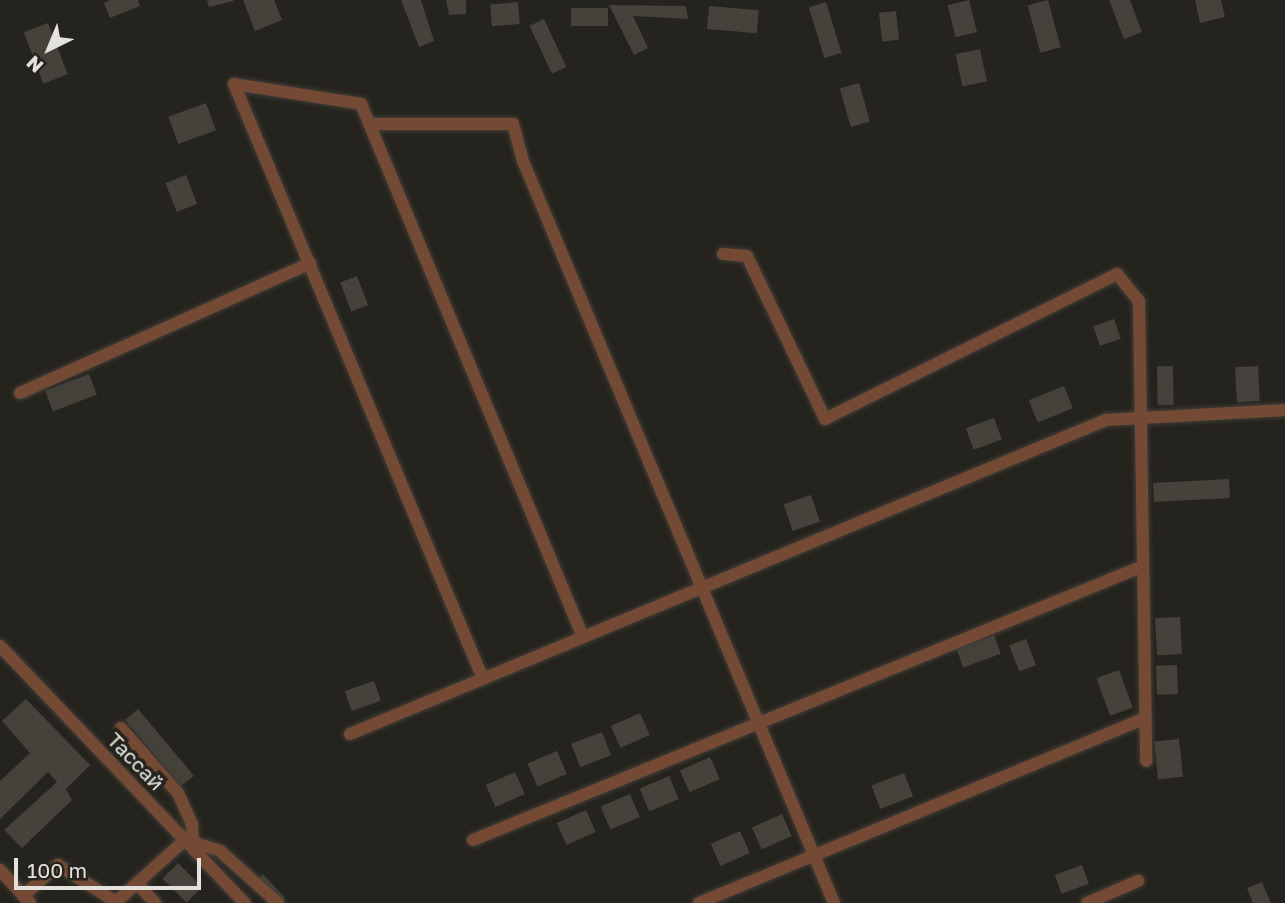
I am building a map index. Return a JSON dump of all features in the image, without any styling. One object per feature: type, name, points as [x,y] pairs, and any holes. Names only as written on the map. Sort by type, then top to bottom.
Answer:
[{"type":"street","points":[[483,679],[234,84],[361,104],[583,637]]},
{"type":"street","points":[[369,124],[513,124],[523,161],[834,903]]},
{"type":"street","points":[[723,254],[747,256],[825,419],[1117,274],[1139,301],[1146,761]]},
{"type":"street","points":[[20,393],[310,263]]},
{"type":"street","points":[[350,734],[1106,420],[1285,410]]},
{"type":"street","points":[[473,840],[1143,566]]},
{"type":"street","name":"Тассай","points":[[1,649],[189,841],[245,903]]},
{"type":"street","points":[[699,903],[1145,718]]},
{"type":"street","points":[[0,870],[27,899],[58,865],[115,902],[189,841],[192,824],[178,793],[121,728]]},
{"type":"street","points":[[189,841],[220,851],[278,903]]},
{"type":"street","points":[[1087,903],[1138,881]]},
{"type":"street","points":[[137,883],[155,903]]},
{"type":"building","points":[[111,0],[138,0],[140,6],[110,18],[104,3]]},
{"type":"building","points":[[207,0],[233,0],[234,1],[209,7]]},
{"type":"building","points":[[243,0],[274,0],[282,20],[255,31]]},
{"type":"building","points":[[401,0],[421,0],[434,41],[419,47]]},
{"type":"building","points":[[446,0],[466,0],[466,14],[449,15]]},
{"type":"building","points":[[969,0],[977,32],[956,37],[948,5]]},
{"type":"building","points":[[1048,0],[1061,47],[1040,53],[1028,5]]},
{"type":"building","points":[[1109,0],[1130,0],[1142,32],[1124,39]]},
{"type":"building","points":[[1195,0],[1221,0],[1225,17],[1200,23]]},
{"type":"building","points":[[518,2],[520,24],[492,26],[490,4]]},
{"type":"building","points":[[826,2],[841,53],[824,58],[809,7]]},
{"type":"building","points":[[609,5],[686,6],[688,19],[633,16],[648,48],[634,55]]},
{"type":"building","points":[[709,6],[759,10],[757,33],[707,29]]},
{"type":"building","points":[[571,8],[608,8],[608,26],[571,26]]},
{"type":"building","points":[[896,11],[899,40],[882,42],[879,13]]},
{"type":"building","points":[[544,19],[566,67],[552,74],[529,26]]},
{"type":"building","points":[[48,23],[68,74],[43,84],[24,32]]},
{"type":"building","points":[[980,49],[987,81],[962,86],[956,54]]},
{"type":"building","points":[[859,83],[870,121],[851,127],[840,89]]},
{"type":"building","points":[[206,103],[216,130],[178,144],[168,117]]},
{"type":"building","points":[[186,175],[197,204],[177,212],[165,183]]},
{"type":"building","points":[[357,276],[368,305],[351,311],[340,282]]},
{"type":"building","points":[[1114,319],[1121,339],[1100,346],[1093,326]]},
{"type":"building","points":[[1157,366],[1173,366],[1174,405],[1158,405]]},
{"type":"building","points":[[1258,366],[1260,401],[1237,402],[1235,367]]},
{"type":"building","points":[[89,374],[97,395],[53,411],[45,391]]},
{"type":"building","points":[[1064,386],[1073,408],[1038,422],[1029,400]]},
{"type":"building","points":[[994,418],[1002,440],[974,450],[966,428]]},
{"type":"building","points":[[1229,479],[1230,498],[1154,502],[1153,483]]},
{"type":"building","points":[[811,495],[820,521],[793,531],[784,504]]},
{"type":"building","points":[[1180,617],[1182,654],[1157,655],[1155,618]]},
{"type":"building","points":[[994,635],[1001,654],[963,667],[956,649]]},
{"type":"building","points":[[1026,639],[1036,665],[1019,672],[1009,645]]},
{"type":"building","points":[[1177,665],[1178,694],[1157,695],[1156,666]]},
{"type":"building","points":[[1119,670],[1133,708],[1110,716],[1096,678]]},
{"type":"building","points":[[374,681],[381,701],[352,711],[345,691]]},
{"type":"building","points":[[26,699],[90,765],[66,789],[72,800],[22,848],[4,830],[57,782],[48,772],[0,819],[0,781],[30,753],[2,721]]},
{"type":"building","points":[[138,709],[194,776],[181,787],[125,720]]},
{"type":"building","points":[[640,713],[650,735],[621,748],[611,726]]},
{"type":"building","points":[[602,732],[611,755],[580,767],[571,744]]},
{"type":"building","points":[[1179,739],[1183,777],[1158,779],[1154,742]]},
{"type":"building","points":[[557,751],[567,774],[537,787],[528,764]]},
{"type":"building","points":[[710,757],[720,779],[690,792],[680,770]]},
{"type":"building","points":[[515,772],[525,794],[496,807],[486,785]]},
{"type":"building","points":[[904,773],[913,796],[880,809],[871,786]]},
{"type":"building","points":[[669,776],[679,799],[649,812],[640,789]]},
{"type":"building","points":[[630,794],[640,817],[610,830],[601,807]]},
{"type":"building","points":[[586,810],[596,832],[567,845],[557,823]]},
{"type":"building","points":[[782,814],[792,836],[762,849],[752,827]]},
{"type":"building","points":[[740,831],[750,853],[721,866],[711,844]]},
{"type":"building","points":[[178,863],[202,887],[186,903],[162,879]]},
{"type":"building","points":[[1082,865],[1089,884],[1062,894],[1055,875]]},
{"type":"building","points":[[263,874],[285,898],[280,903],[254,882]]},
{"type":"building","points":[[1262,882],[1271,903],[1253,903],[1247,888]]}]
